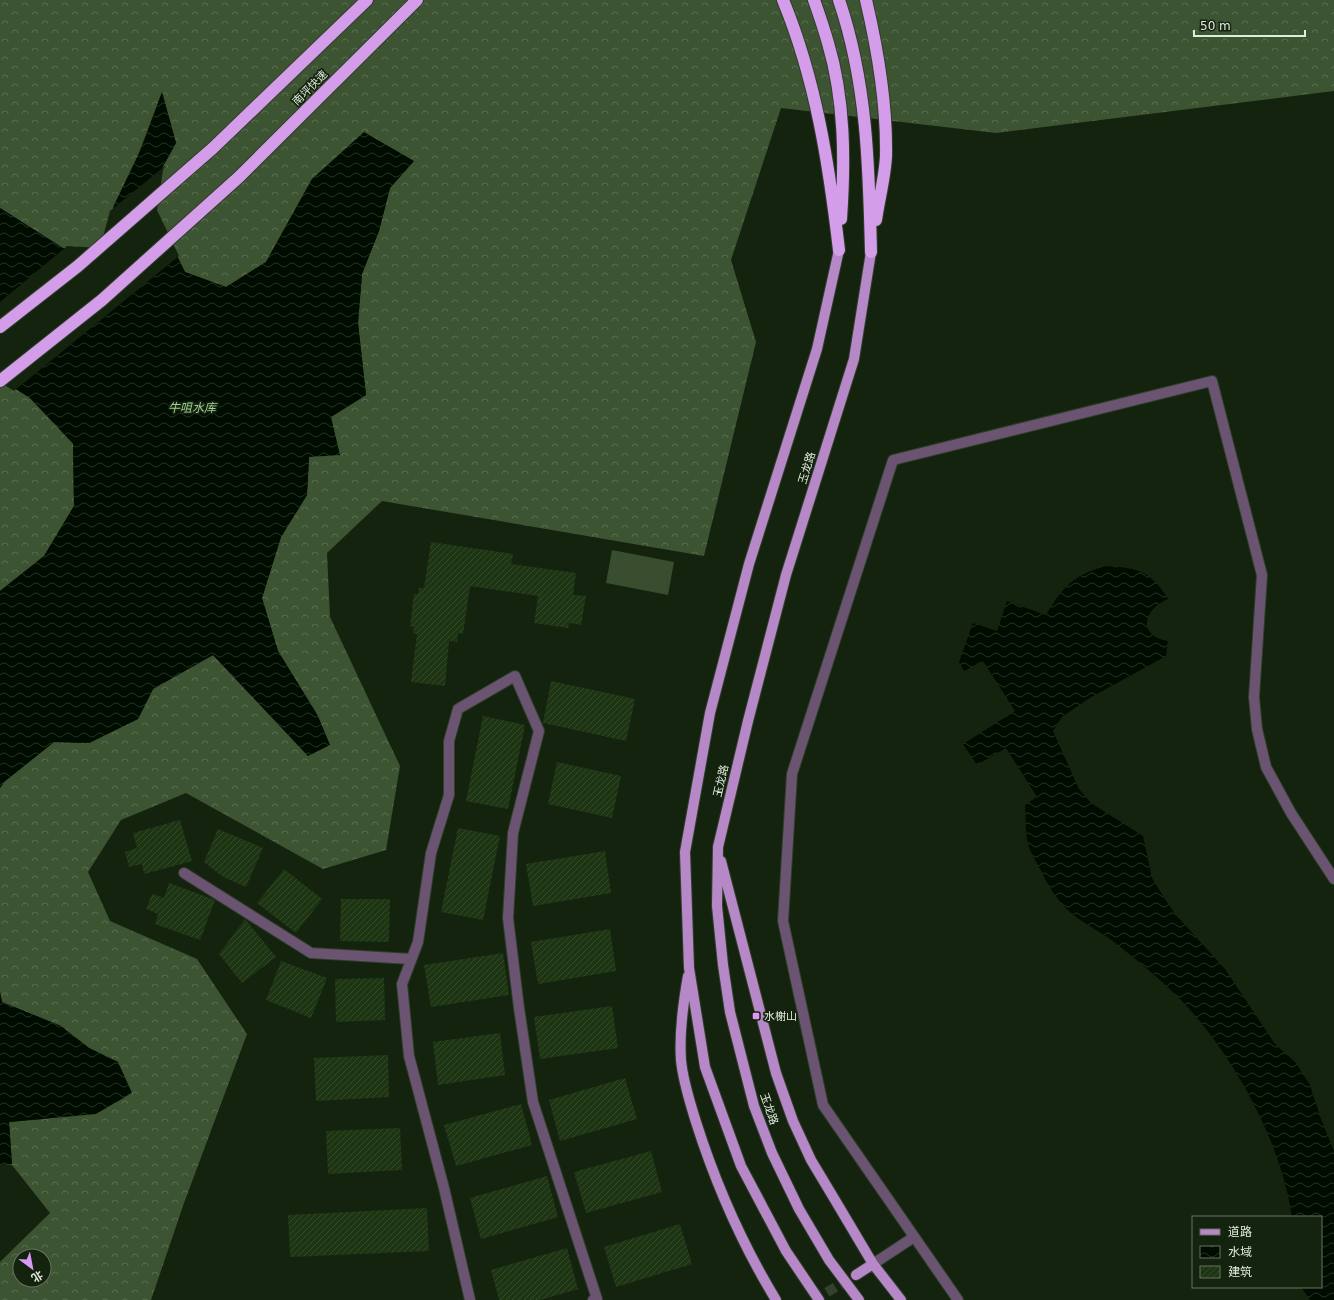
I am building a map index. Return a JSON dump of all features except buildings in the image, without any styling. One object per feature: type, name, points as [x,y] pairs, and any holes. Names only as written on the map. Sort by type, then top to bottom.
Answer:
[{"type":"highway","points":[[0,327],[78,266],[213,148],[367,0]]},
{"type":"highway","points":[[400,17],[417,0]]},
{"type":"highway","points":[[400,17],[420,0]]},
{"type":"highway","points":[[783,0],[796,31],[821,125],[830,173],[840,250]]},
{"type":"highway","points":[[814,0],[829,44],[839,96],[843,186],[840,250]]},
{"type":"highway","points":[[839,0],[851,33],[861,83],[867,135],[871,252]]},
{"type":"highway","points":[[866,0],[876,44],[884,102],[886,158],[871,252]]},
{"type":"highway","name":"南坪快速","points":[[0,381],[102,300],[239,177],[400,17]]},
{"type":"main road","name":"玉龙路","points":[[819,1300],[786,1251],[741,1166],[705,1067],[689,968],[685,852],[710,713],[749,564],[817,349],[840,250]]},
{"type":"main road","name":"玉龙路","points":[[859,1300],[829,1260],[799,1209],[772,1152],[754,1106],[730,1012],[722,965],[717,906],[718,847],[748,721],[786,575],[854,359],[871,252]]},
{"type":"main road","points":[[718,847],[768,1046],[793,1121],[811,1160],[873,1264],[901,1300]]},
{"type":"main road","points":[[689,968],[682,1009],[681,1036],[681,1061],[686,1089],[703,1145],[725,1203],[756,1267],[776,1300]]},
{"type":"main road","points":[[856,1275],[873,1264]]},
{"type":"street","points":[[958,1300],[823,1105],[783,921],[792,774],[894,460],[1212,381],[1262,575],[1254,697],[1257,729],[1266,767],[1291,813],[1334,879]]},
{"type":"street","points":[[470,1300],[444,1188],[409,1056],[402,984],[418,942],[431,853],[449,795],[449,741],[458,709],[515,676],[539,731],[513,833],[508,918],[519,1008],[533,1102],[597,1299],[593,1300]]},
{"type":"street","points":[[184,873],[311,953],[411,959]]},
{"type":"street","points":[[873,1264],[914,1237]]},
{"type":"green space","points":[[0,0],[1334,0],[1334,91],[996,133],[781,108],[731,260],[756,342],[704,556],[382,501],[327,553],[330,617],[400,766],[386,850],[323,869],[186,793],[121,820],[88,872],[110,921],[197,959],[247,1034],[184,1203],[151,1300],[0,1300],[0,1262],[12,1250],[12,1288],[52,1288],[52,1248],[14,1248],[50,1213],[12,1165],[0,1165],[12,1164],[9,1122],[44,1119],[118,1062],[89,1048],[61,1026],[2,1002],[0,992],[0,788],[4,782],[54,742],[89,743],[138,719],[153,689],[213,655],[308,756],[318,716],[278,651],[262,598],[281,537],[307,495],[309,457],[331,417],[366,395],[358,323],[362,274],[379,231],[390,188],[413,162],[312,179],[266,262],[226,287],[185,272],[155,211],[161,170],[176,143],[162,92],[102,250],[63,248],[0,208]]},
{"type":"green space","points":[[0,379],[30,398],[73,444],[74,506],[44,556],[0,591]]},
{"type":"green space","points":[[612,550],[674,562],[668,595],[606,583]]},
{"type":"water","name":"牛咀水库","points":[[162,92],[176,143],[161,170],[155,211],[185,272],[226,287],[266,262],[312,179],[364,132],[414,161],[390,188],[379,231],[362,274],[358,323],[366,395],[331,417],[340,455],[309,457],[307,495],[281,537],[262,598],[278,651],[318,716],[330,745],[308,756],[213,655],[153,689],[138,719],[89,743],[54,742],[4,782],[0,788],[0,591],[44,556],[74,506],[73,443],[30,398],[0,379],[0,208],[63,248],[102,250],[114,205],[142,147]]},
{"type":"water","points":[[1106,566],[1127,568],[1142,572],[1149,576],[1161,589],[1168,599],[1153,609],[1147,622],[1151,634],[1168,641],[1166,656],[1088,699],[1062,717],[1053,731],[1079,789],[1091,803],[1143,836],[1152,878],[1165,899],[1176,915],[1225,969],[1275,1044],[1296,1063],[1310,1085],[1321,1119],[1334,1151],[1334,1300],[1310,1300],[1302,1288],[1322,1288],[1322,1216],[1292,1216],[1286,1188],[1266,1129],[1236,1072],[1200,1021],[1180,999],[1139,962],[1114,942],[1071,913],[1057,898],[1033,856],[1027,839],[1025,805],[1037,797],[1006,748],[977,765],[963,744],[1015,711],[983,661],[964,671],[959,662],[973,623],[997,631],[1007,601],[1046,615],[1070,583],[1077,578]]},
{"type":"water","points":[[0,992],[2,1002],[61,1026],[89,1048],[118,1062],[132,1093],[96,1114],[9,1122],[12,1164],[0,1165]]},
{"type":"pier","points":[[166,165],[163,170],[157,210],[179,256],[14,391],[0,382],[0,302],[67,246],[100,248],[110,211]]},
{"type":"tunnel","points":[[814,1300],[856,1275]]},
{"type":"place","name":"水榭山","points":[[756,1016]]}]
